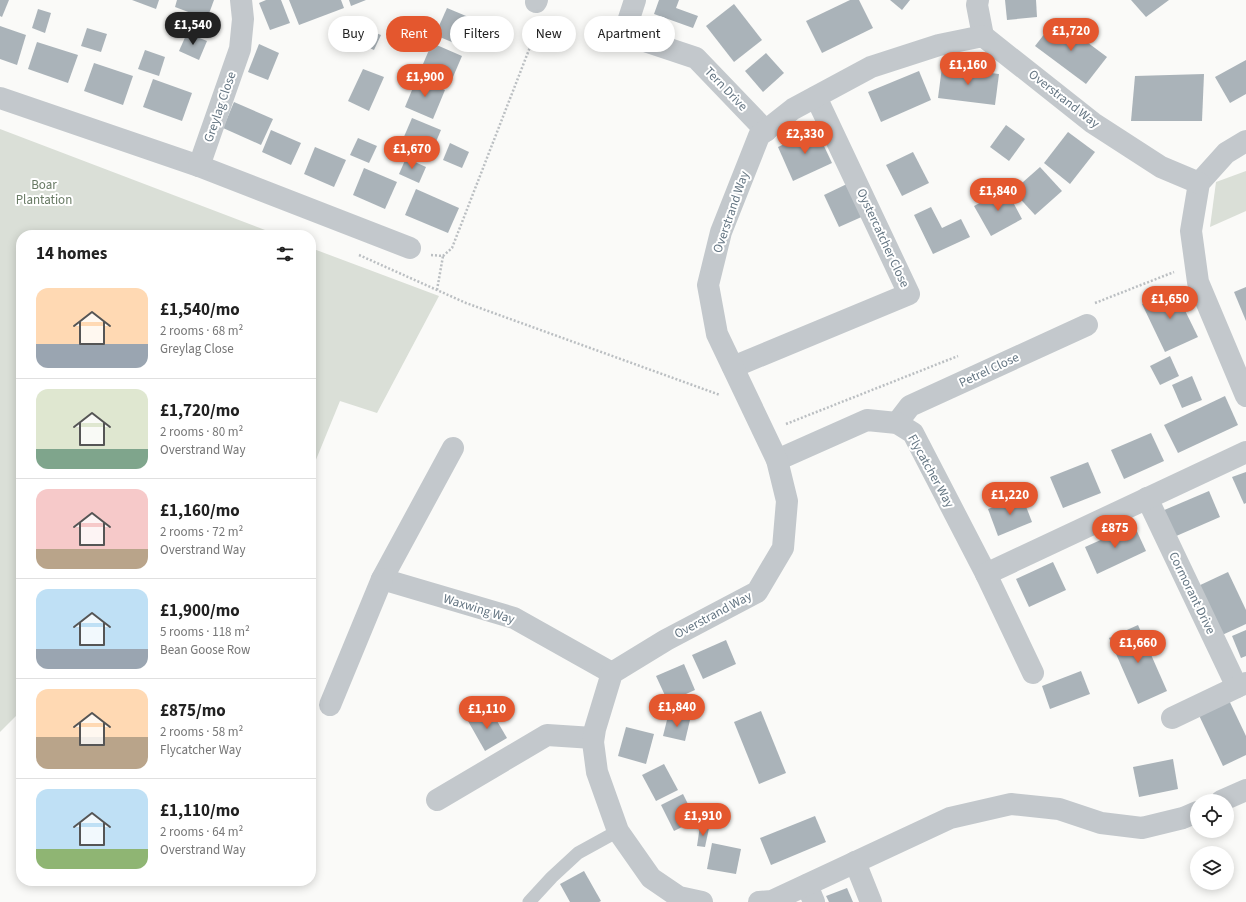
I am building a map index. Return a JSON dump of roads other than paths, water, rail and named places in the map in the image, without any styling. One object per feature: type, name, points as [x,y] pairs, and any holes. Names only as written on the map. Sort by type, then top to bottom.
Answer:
[{"type":"street","name":"Greylag Close","points":[[200,166],[240,49],[243,19],[241,0]]},
{"type":"street","name":"Tern Drive","points":[[635,0],[624,34],[696,58],[766,131]]},
{"type":"street","points":[[978,0],[977,5],[983,36]]},
{"type":"street","name":"Overstrand Way","points":[[612,673],[666,640],[757,592],[783,548],[787,501],[777,460],[717,334],[708,285],[721,232],[759,136],[793,109],[871,67],[939,45],[983,36],[1093,123],[1161,167],[1199,183]]},
{"type":"street","name":"Oystercatcher Close","points":[[733,368],[909,294],[816,97]]},
{"type":"street","points":[[0,98],[200,166],[410,248]]},
{"type":"street","points":[[1246,141],[1226,153],[1199,183],[1191,231],[1198,282],[1246,396]]},
{"type":"street","name":"Petrel Close","points":[[897,423],[910,406],[1087,325]]},
{"type":"street","name":"Flycatcher Way","points":[[777,460],[867,420],[897,423],[913,433],[986,574],[1033,673]]},
{"type":"street","points":[[330,705],[382,580],[453,448]]},
{"type":"street","points":[[986,574],[1246,452]]},
{"type":"street","name":"Cormorant Drive","points":[[1147,498],[1242,685],[1172,718]]},
{"type":"street","name":"Waxwing Way","points":[[382,580],[514,618],[612,673]]},
{"type":"street","points":[[612,673],[595,729],[593,742],[597,772],[618,831],[651,878],[679,897],[702,902]]},
{"type":"street","points":[[438,800],[547,736],[594,738]]},
{"type":"street","points":[[1234,795],[1246,790]]},
{"type":"street","points":[[759,902],[772,901],[810,893],[855,862],[950,818],[1011,804],[1059,809],[1101,823],[1142,828],[1190,815]]},
{"type":"street","points":[[855,862],[871,902]]},
{"type":"lane","points":[[529,902],[552,877],[578,853],[618,831]]},
{"type":"park label","name":"Boar Plantation","points":[[44,192]]}]
